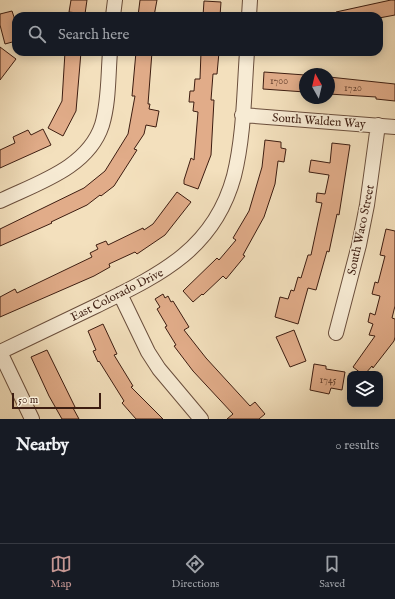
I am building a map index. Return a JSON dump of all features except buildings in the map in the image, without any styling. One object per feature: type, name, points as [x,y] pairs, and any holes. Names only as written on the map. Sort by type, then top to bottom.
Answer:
[{"type":"street","points":[[114,12],[115,0]]},
{"type":"street","points":[[249,12],[250,0]]},
{"type":"street","points":[[0,201],[68,168],[90,148],[102,125],[106,109],[110,56]]},
{"type":"street","name":"East Colorado Drive","points":[[0,352],[120,294],[167,269],[185,255],[211,225],[228,194],[238,160],[246,56]]},
{"type":"street","name":"South Walden Way","points":[[242,115],[395,127]]},
{"type":"street","name":"South Waco Street","points":[[336,333],[359,245],[367,205],[378,125]]},
{"type":"street","points":[[120,294],[148,352],[159,369],[201,419]]},
{"type":"street","points":[[0,352],[32,419]]}]
